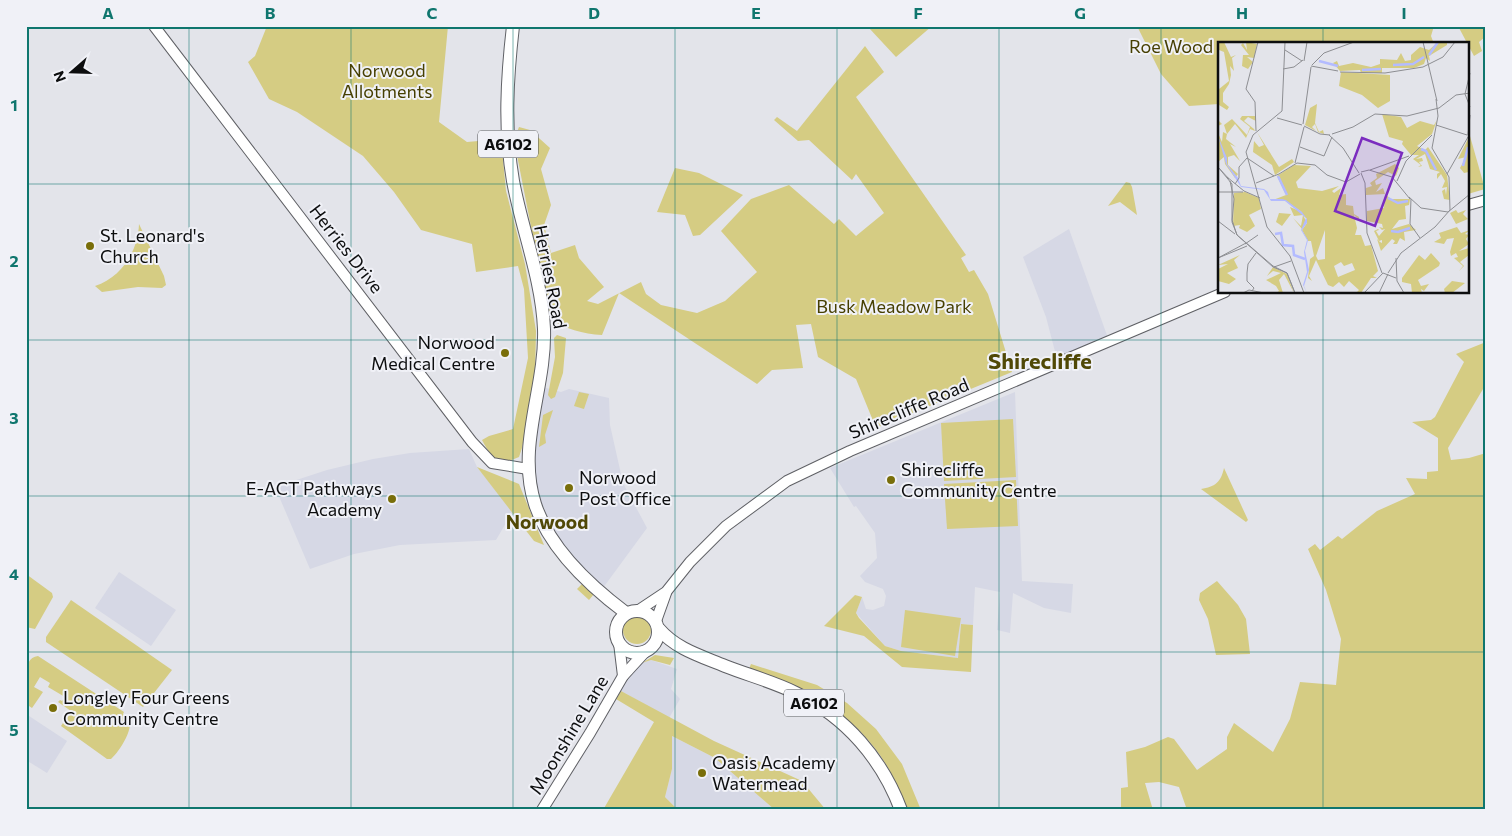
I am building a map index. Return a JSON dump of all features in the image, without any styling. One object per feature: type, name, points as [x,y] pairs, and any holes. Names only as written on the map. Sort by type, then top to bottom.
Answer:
[{"type":"main road","name":"Herries Road","points":[[513,26],[507,95],[508,153],[544,327],[543,368],[528,436],[528,469],[537,512],[569,560],[606,598]]},
{"type":"main road","name":"A6102","points":[[606,598],[632,612],[646,612],[657,626],[683,650]]},
{"type":"main road","name":"A6102","points":[[606,598],[616,627],[619,643],[628,651],[640,653],[648,650],[683,650],[796,693],[835,716],[866,748],[895,795],[901,810]]},
{"type":"main road","points":[[616,627],[632,612]]},
{"type":"main road","points":[[648,650],[657,639],[657,626]]},
{"type":"street","name":"Herries Drive","points":[[154,26],[472,442],[492,463],[528,469]]},
{"type":"street","points":[[1470,204],[1486,200]]},
{"type":"street","name":"Shirecliffe Road","points":[[632,612],[666,592],[709,541],[745,510],[787,482],[850,451],[1220,294]]},
{"type":"street","name":"Shirecliffe Road","points":[[657,626],[666,592]]},
{"type":"street","name":"Moonshine Lane","points":[[619,643],[622,676]]},
{"type":"street","name":"Moonshine Lane","points":[[542,810],[590,733],[622,676],[648,650]]},
{"type":"shaded area","points":[[1069,229],[1109,341],[1058,363],[1046,317],[1023,257]]},
{"type":"shaded area","points":[[539,386],[561,392],[569,389],[609,398],[610,425],[623,483],[647,528],[600,592],[555,541],[529,483]]},
{"type":"shaded area","points":[[1015,392],[1022,581],[1073,584],[1071,613],[1044,608],[1013,593],[1010,633],[997,630],[1000,592],[975,587],[973,625],[961,624],[958,658],[901,651],[885,646],[856,613],[862,597],[866,609],[873,610],[884,606],[886,596],[883,589],[865,582],[860,576],[877,558],[875,533],[856,506],[854,507],[830,468]]},
{"type":"shaded area","name":"E-ACT Pathways Academy","points":[[469,449],[477,467],[513,511],[496,540],[400,545],[354,554],[310,569],[275,487],[327,470],[373,459],[410,453]]},
{"type":"shaded area","points":[[119,572],[176,610],[151,646],[95,608]]},
{"type":"shaded area","points":[[651,660],[677,669],[671,689],[680,699],[669,718],[621,691],[631,673],[642,663]]},
{"type":"shaded area","points":[[26,714],[67,741],[47,773],[26,760]]},
{"type":"shaded area","name":"Oasis Academy Watermead","points":[[672,736],[715,758],[775,810],[678,810],[665,797],[672,769]]},
{"type":"green space","name":"Norwood Allotments","points":[[267,26],[448,26],[439,122],[467,142],[501,139],[506,191],[525,264],[536,331],[535,378],[519,457],[506,461],[496,459],[482,440],[513,429],[528,358],[524,289],[518,266],[476,272],[472,244],[421,230],[394,192],[363,156],[297,112],[269,99],[248,62],[255,56]]},
{"type":"green space","points":[[870,26],[932,26],[896,57],[869,28]]},
{"type":"green space","name":"Roe Wood","points":[[1137,26],[1434,26],[1431,36],[1433,42],[1218,42],[1218,104],[1189,106],[1161,74]]},
{"type":"green space","points":[[1458,26],[1486,26],[1486,36],[1479,42],[1482,51],[1474,56],[1470,48],[1470,42],[1467,42]]},
{"type":"green space","name":"Busk Meadow Park","points":[[865,46],[884,72],[856,97],[966,255],[961,258],[969,272],[974,270],[988,294],[1012,372],[876,428],[856,379],[818,357],[811,324],[796,325],[803,368],[772,370],[757,384],[619,293],[641,282],[646,294],[661,305],[697,313],[725,301],[757,272],[721,231],[751,199],[789,185],[834,224],[839,219],[856,236],[884,213],[856,174],[852,180],[809,140],[798,141],[774,120],[777,117],[797,131]]},
{"type":"green space","points":[[519,127],[530,130],[550,148],[541,169],[551,205],[544,225],[551,253],[575,245],[579,258],[604,287],[587,301],[598,304],[619,293],[602,335],[574,330],[549,318],[514,140]]},
{"type":"green space","points":[[1470,136],[1485,189],[1470,193]]},
{"type":"green space","points":[[675,168],[699,173],[743,195],[700,235],[693,236],[685,215],[657,212]]},
{"type":"green space","points":[[1126,182],[1130,183],[1132,187],[1137,215],[1120,202],[1108,206]]},
{"type":"green space","points":[[139,224],[164,276],[166,285],[162,288],[138,287],[102,292],[95,286],[105,282],[121,270],[127,262],[136,244]]},
{"type":"green space","points":[[557,335],[566,338],[563,373],[555,397],[551,399],[548,395],[555,357],[554,338]]},
{"type":"green space","points":[[1486,342],[1486,384],[1448,448],[1451,460],[1469,458],[1486,453],[1486,810],[1187,810],[1179,787],[1159,782],[1145,783],[1153,810],[1121,810],[1121,788],[1128,787],[1126,752],[1145,747],[1168,737],[1174,739],[1197,770],[1227,749],[1227,737],[1234,723],[1273,752],[1290,719],[1300,682],[1336,685],[1341,639],[1326,590],[1308,549],[1315,544],[1320,550],[1338,536],[1342,539],[1377,511],[1415,494],[1406,478],[1427,479],[1427,472],[1438,471],[1438,438],[1412,422],[1431,420],[1435,417],[1464,362],[1456,354]]},
{"type":"green space","points":[[579,392],[589,394],[584,409],[574,406]]},
{"type":"green space","points":[[553,410],[545,435],[546,443],[539,447],[543,415]]},
{"type":"green space","points":[[1013,419],[1016,477],[944,481],[941,423]]},
{"type":"green space","points":[[477,467],[519,484],[544,545],[534,541]]},
{"type":"green space","points":[[1224,468],[1248,520],[1246,522],[1201,489],[1217,483]]},
{"type":"green space","points":[[1016,480],[1018,526],[947,529],[944,484]]},
{"type":"green space","points":[[26,574],[52,593],[53,597],[35,629],[26,627]]},
{"type":"green space","points":[[1217,581],[1238,605],[1246,619],[1250,654],[1216,655],[1208,619],[1199,600],[1200,593]]},
{"type":"green space","points":[[583,583],[594,594],[589,600],[577,589]]},
{"type":"green space","points":[[855,595],[862,597],[856,613],[859,618],[885,646],[901,651],[958,658],[961,624],[973,625],[971,672],[902,667],[864,636],[824,626]]},
{"type":"green space","points":[[71,600],[172,670],[143,707],[46,642],[46,637]]},
{"type":"green space","points":[[905,610],[961,618],[955,656],[901,647]]},
{"type":"green space","points":[[637,616],[647,620],[651,630],[647,640],[637,644],[627,640],[623,630],[627,620]]},
{"type":"green space","points":[[655,655],[674,658],[670,665],[651,660],[642,663]]},
{"type":"green space","points":[[38,656],[124,712],[123,714],[126,716],[128,715],[130,720],[129,732],[119,750],[111,759],[107,759],[61,726],[71,711],[58,702],[62,701],[65,697],[48,687],[50,683],[40,677],[34,687],[43,692],[32,708],[26,704],[26,668],[32,658]]},
{"type":"green space","points":[[751,664],[817,685],[847,703],[876,729],[902,764],[921,810],[907,810],[895,781],[881,757],[865,736],[846,719],[803,692],[749,669]]},
{"type":"green space","points":[[621,691],[714,741],[802,781],[826,810],[775,810],[715,758],[672,736],[672,769],[665,797],[678,810],[603,810],[654,722],[616,699]]},
{"type":"place","name":"St. Leonard's Church","points":[[90,246]]},
{"type":"place","name":"Norwood Medical Centre","points":[[505,353]]},
{"type":"place","name":"Shirecliffe Community Centre","points":[[891,480]]},
{"type":"place","name":"Norwood Post Office","points":[[569,488]]},
{"type":"place","name":"E-ACT Pathways Academy","points":[[392,499]]},
{"type":"place","name":"Longley Four Greens Community Centre","points":[[53,708]]},
{"type":"place","name":"Oasis Academy Watermead","points":[[702,773]]},
{"type":"district","name":"Shirecliffe","points":[[1040,361]]},
{"type":"district","name":"Norwood","points":[[547,522]]}]
